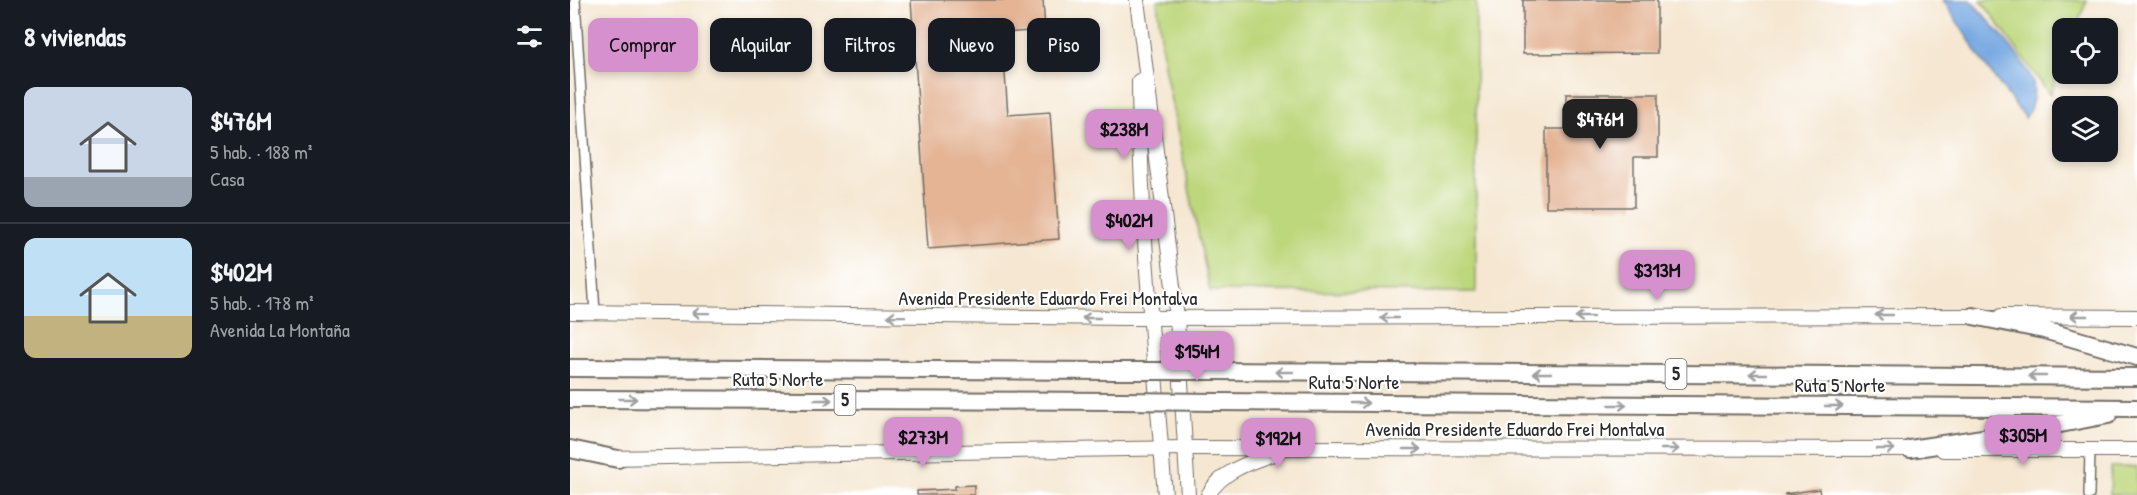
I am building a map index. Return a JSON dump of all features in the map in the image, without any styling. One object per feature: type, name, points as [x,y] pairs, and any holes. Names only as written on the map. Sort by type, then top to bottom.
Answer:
[{"type":"highway","points":[[1973,316],[2069,337],[2137,357]]},
{"type":"highway","name":"Ruta 5 Norte","points":[[570,368],[2137,377]]},
{"type":"highway","name":"Ruta 5 Norte","points":[[570,399],[2136,408]]},
{"type":"highway","points":[[1910,449],[2068,424],[2136,408]]},
{"type":"highway","points":[[570,449],[618,459]]},
{"type":"main road","points":[[1137,0],[1177,318],[1188,495]]},
{"type":"main road","points":[[1139,25],[1139,148],[1149,318],[1165,495]]},
{"type":"main road","name":"Avenida Presidente Eduardo Frei Montalva","points":[[570,312],[1149,318],[2137,317]]},
{"type":"main road","name":"Avenida Presidente Eduardo Frei Montalva","points":[[570,457],[618,459],[1161,448],[2137,450]]},
{"type":"main road","points":[[1208,495],[1216,483],[1232,470],[1290,448]]},
{"type":"street","points":[[574,0],[595,312]]},
{"type":"street","points":[[2089,495],[2090,450]]},
{"type":"green space","points":[[1157,0],[1476,0],[1476,292],[1210,291],[1164,66]]},
{"type":"green space","points":[[1981,0],[2087,0],[2080,18],[2052,18],[2052,84],[2054,84],[2050,95]]},
{"type":"green space","points":[[2111,467],[2137,467],[2137,495],[2110,495]]},
{"type":"water","points":[[1943,0],[1970,0],[2023,64],[2034,87],[2031,106],[2025,118],[1988,69]]},
{"type":"building","points":[[911,0],[1043,0],[1044,18],[1027,18],[1027,31],[1015,32],[1015,18],[928,18],[928,72],[1005,72],[1008,115],[1050,112],[1059,239],[928,249],[916,72],[916,18],[912,18]]},
{"type":"building","points":[[1523,0],[1657,0],[1657,53],[1523,54]]},
{"type":"building","points":[[1566,94],[1658,94],[1658,157],[1634,157],[1634,207],[1546,207],[1546,129],[1566,129]]},
{"type":"building","points":[[974,485],[974,495],[917,495],[917,491],[955,489],[955,486]]},
{"type":"building","points":[[1819,489],[1820,495],[1785,495],[1785,494]]}]
